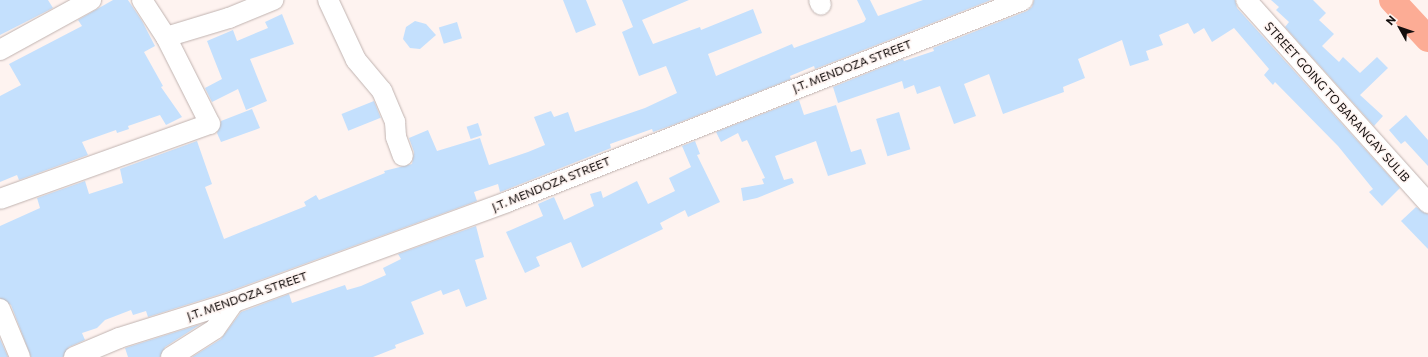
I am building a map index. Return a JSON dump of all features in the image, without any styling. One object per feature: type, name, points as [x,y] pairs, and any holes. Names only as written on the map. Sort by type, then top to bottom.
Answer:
[{"type":"street","points":[[0,50],[91,0]]},
{"type":"street","points":[[0,199],[210,124],[166,37],[142,0]]},
{"type":"street","points":[[166,37],[229,18],[273,0]]},
{"type":"street","points":[[328,0],[356,60],[382,91],[395,122],[396,137],[403,156]]},
{"type":"street","name":"J.T. MENDOZA STREET","points":[[74,357],[120,338],[234,302],[507,202],[1023,0]]},
{"type":"street","name":"STREET GOING TO BARANGAY SULIB","points":[[1246,0],[1428,203]]},
{"type":"street","points":[[171,357],[215,329],[234,302]]},
{"type":"street","points":[[0,309],[20,357]]},
{"type":"building","points":[[0,0],[48,0],[53,8],[0,35]]},
{"type":"building","points":[[113,0],[128,0],[142,21],[155,46],[144,52],[163,86],[161,87],[182,117],[166,125],[160,115],[128,126],[129,129],[117,133],[116,130],[82,142],[88,155],[19,180],[17,175],[0,182],[0,96],[21,85],[9,64],[82,26],[78,20]]},
{"type":"building","points":[[563,0],[586,0],[596,25],[576,33]]},
{"type":"building","points":[[622,0],[689,0],[642,20],[653,44],[700,27],[701,30],[753,9],[762,33],[708,54],[716,76],[792,44],[794,48],[864,22],[866,19],[857,0],[870,0],[878,16],[923,0],[991,0],[815,69],[814,66],[790,76],[791,79],[670,126],[653,132],[652,129],[610,144],[611,148],[503,191],[500,192],[498,184],[474,192],[477,201],[230,291],[148,317],[146,311],[133,315],[131,310],[105,320],[97,328],[82,333],[85,340],[69,347],[63,357],[31,357],[11,305],[0,298],[0,226],[40,208],[37,198],[85,181],[89,194],[123,183],[120,169],[197,141],[212,184],[205,187],[224,239],[306,206],[304,202],[316,195],[319,200],[385,173],[384,171],[412,164],[414,152],[409,138],[428,130],[437,151],[480,138],[489,165],[528,152],[545,145],[534,117],[551,111],[554,117],[568,112],[575,132],[645,108],[677,93],[666,66],[639,76],[622,32],[633,27]]},
{"type":"building","points":[[1034,0],[1235,0],[1237,8],[1400,188],[1382,206],[1369,192],[1373,189],[1338,146],[1275,82],[1273,85],[1264,75],[1269,69],[1234,28],[1212,42],[1204,28],[1194,34],[1188,23],[1159,35],[1163,45],[1146,51],[1149,60],[1130,66],[1122,40],[1078,59],[1085,78],[1063,87],[1064,92],[1003,114],[989,74],[964,84],[976,116],[954,124],[940,86],[917,94],[914,85],[904,89],[902,81],[838,103],[833,87],[903,59],[904,61],[934,51],[933,48],[1027,11],[1032,7]]},
{"type":"building","points":[[1271,0],[1313,0],[1326,13],[1319,20],[1334,34],[1322,46],[1339,62],[1343,57],[1360,73],[1377,57],[1388,68],[1360,95],[1383,116],[1374,126],[1285,27],[1289,22],[1276,10],[1279,7]]},
{"type":"building","points":[[282,14],[294,44],[250,59],[267,101],[246,110],[238,89],[212,102],[205,88],[222,79],[207,41],[233,30],[237,41],[268,28],[265,22]]},
{"type":"building","points":[[415,21],[426,24],[436,35],[420,49],[410,48],[403,39],[406,27]]},
{"type":"building","points":[[457,22],[462,38],[444,44],[439,28]]},
{"type":"building","points":[[799,100],[804,115],[836,105],[851,152],[861,149],[866,164],[828,176],[816,141],[775,156],[784,180],[792,178],[794,183],[757,198],[743,201],[741,188],[764,184],[762,179],[765,178],[747,140],[742,142],[738,133],[721,142],[716,132]]},
{"type":"building","points":[[374,101],[381,118],[348,131],[342,114]]},
{"type":"building","points":[[252,109],[260,128],[221,142],[217,133],[221,121]]},
{"type":"building","points":[[899,112],[910,149],[887,156],[876,119]]},
{"type":"building","points":[[1406,115],[1428,140],[1428,166],[1405,141],[1401,144],[1389,130]]},
{"type":"building","points":[[478,123],[482,135],[471,139],[467,127]]},
{"type":"building","points":[[695,141],[700,154],[697,155],[720,202],[688,217],[685,210],[660,223],[663,229],[582,268],[571,242],[536,257],[540,266],[525,273],[506,232],[543,216],[538,204],[554,197],[564,220],[594,206],[590,194],[601,191],[603,198],[637,181],[648,204],[675,191],[669,178],[691,167],[682,146]]},
{"type":"building","points":[[1416,207],[1428,214],[1428,249],[1401,221]]},
{"type":"building","points":[[476,226],[484,257],[475,260],[487,299],[466,307],[459,289],[443,295],[441,290],[411,302],[424,334],[395,345],[396,348],[373,357],[192,357],[221,339],[241,312],[289,294],[292,303],[345,285],[347,290],[361,286],[386,275],[383,268],[401,259],[398,254]]},
{"type":"building","points":[[201,324],[165,347],[160,357],[128,357],[125,348]]},
{"type":"building","points":[[0,339],[8,357],[0,357]]},
{"type":"waterway","points":[[1392,0],[1428,39]]}]
